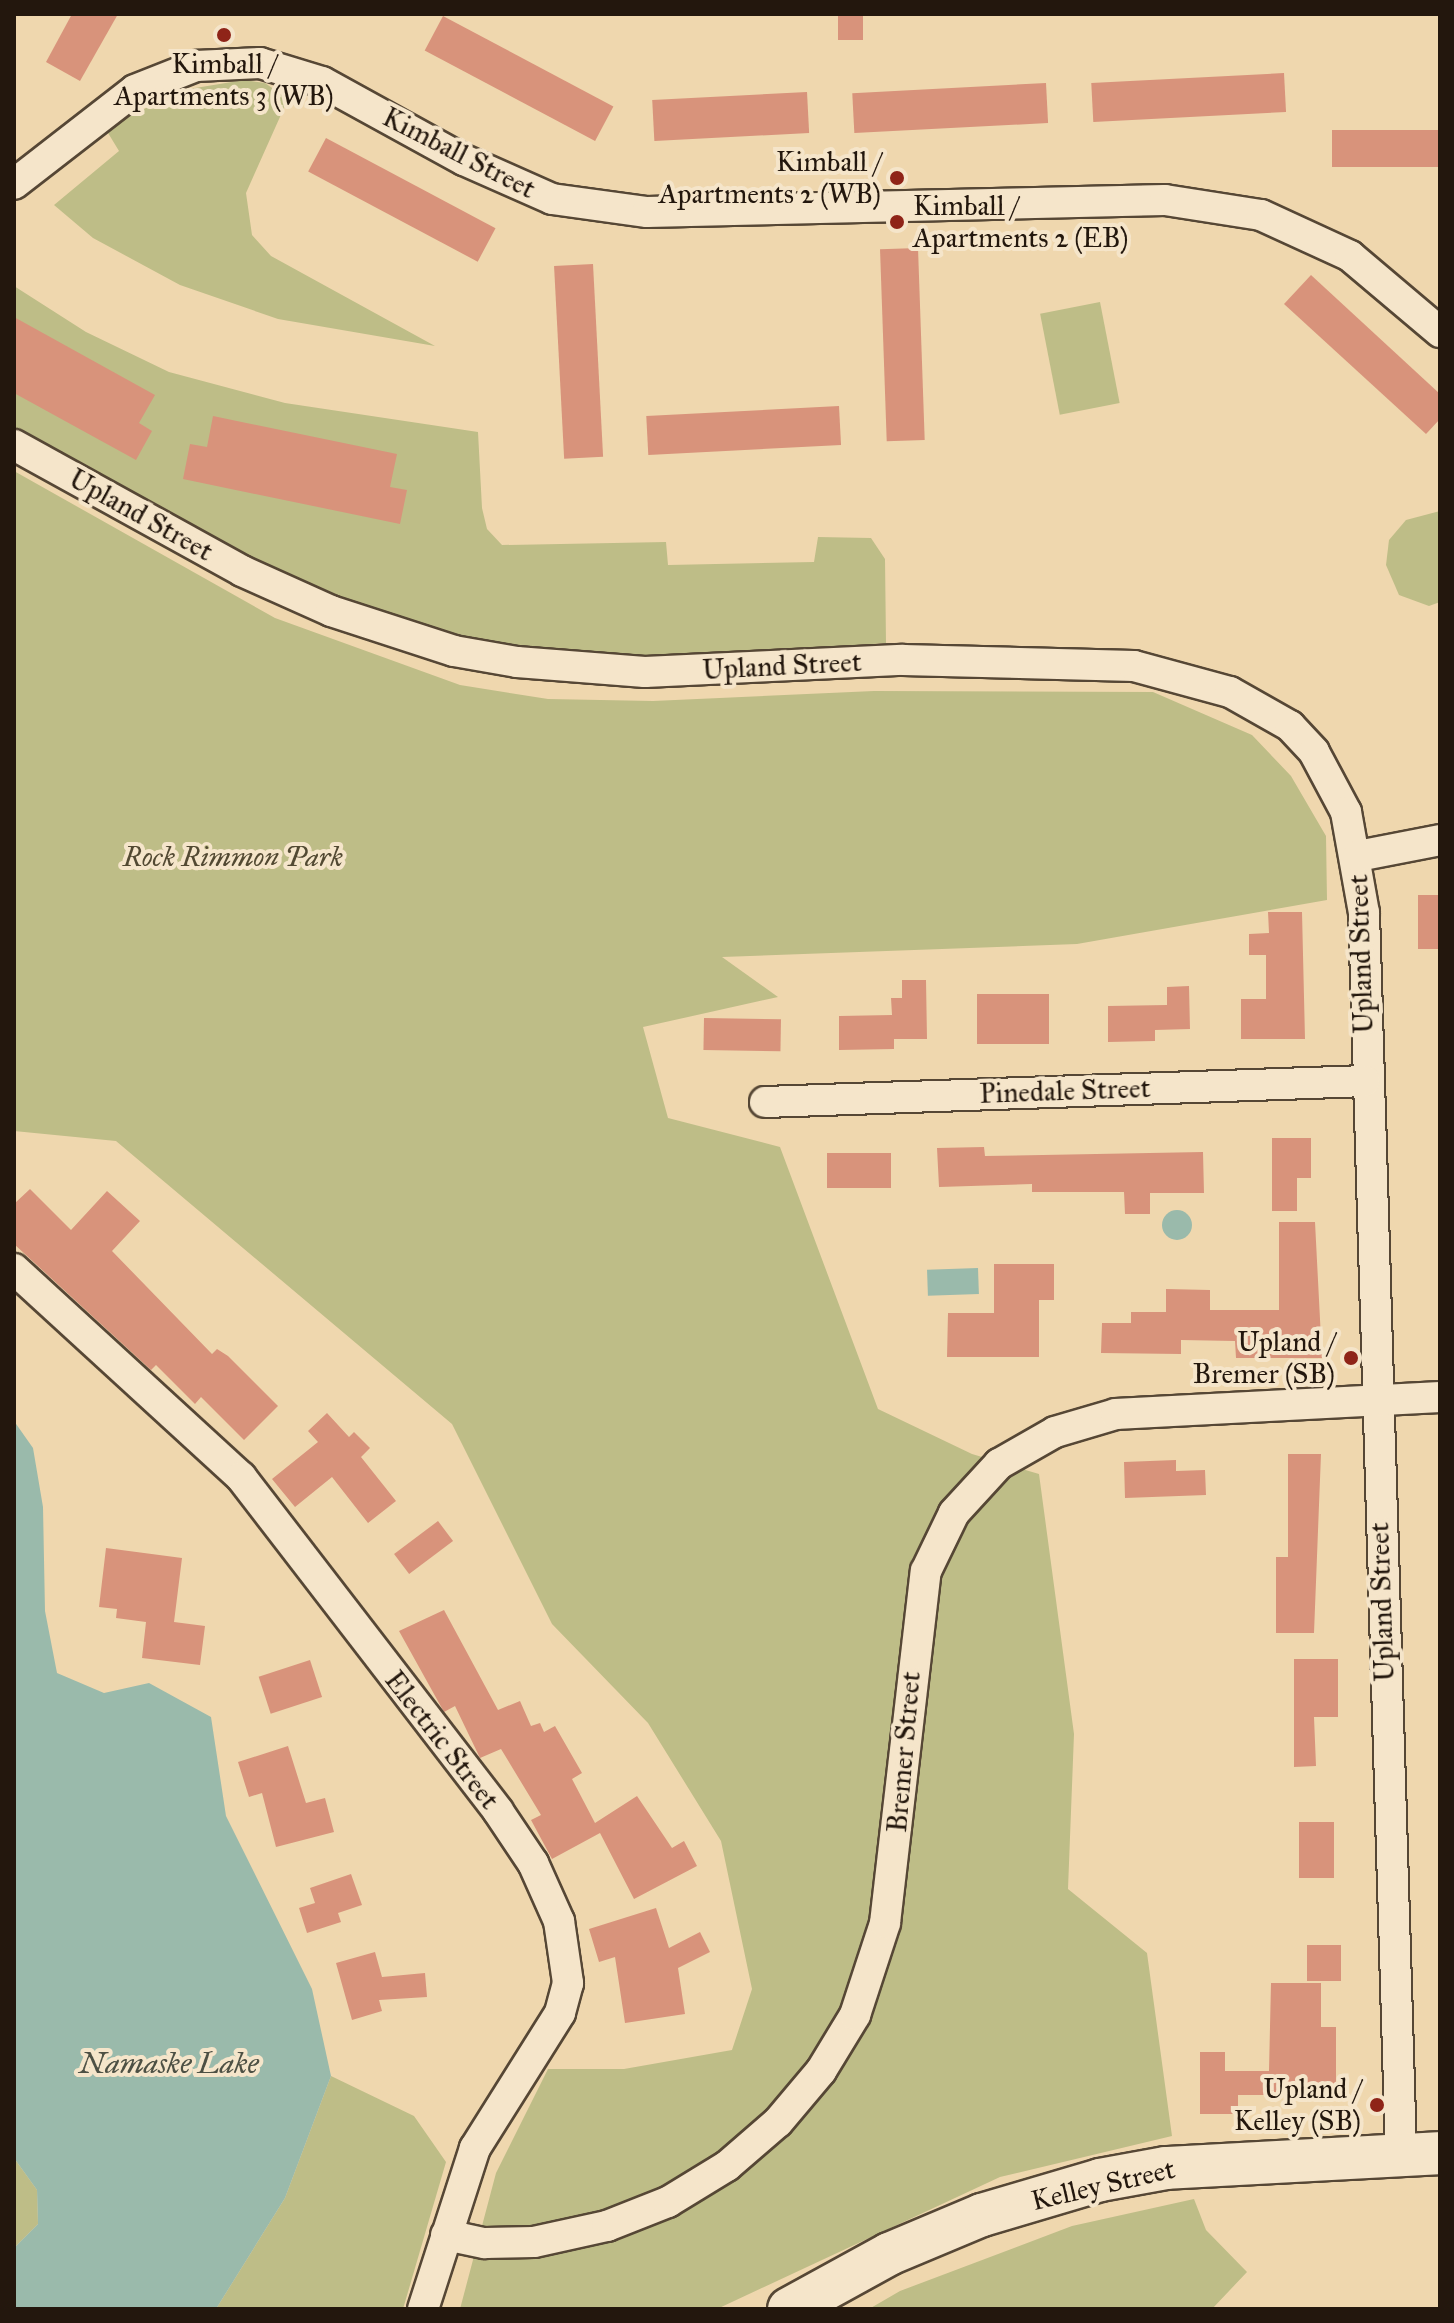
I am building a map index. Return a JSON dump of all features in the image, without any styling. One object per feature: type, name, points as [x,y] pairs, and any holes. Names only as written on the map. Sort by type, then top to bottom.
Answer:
[{"type":"street","name":"Kimball Street","points":[[14,184],[135,90],[196,66],[260,63],[322,82],[464,160],[552,199],[647,212],[1139,200],[1261,215],[1350,256],[1440,332]]},
{"type":"street","name":"Upland Street","points":[[14,445],[242,571],[331,611],[454,651],[517,662],[645,672],[1068,660],[1198,681],[1260,707],[1314,752],[1346,812],[1358,856],[1364,913],[1365,1081],[1375,1399],[1420,2154]]},
{"type":"street","points":[[1358,856],[1440,840]]},
{"type":"street","name":"Pinedale Street","points":[[765,1102],[1365,1081]]},
{"type":"street","name":"Electric Street","points":[[14,1269],[241,1477],[498,1811],[547,1892],[567,1952],[560,2013],[475,2148],[423,2309]]},
{"type":"street","name":"Bremer Street","points":[[446,2235],[485,2243],[534,2242],[607,2226],[668,2202],[727,2166],[778,2122],[821,2071],[855,2015],[885,1923],[926,1571],[954,1513],[999,1464],[1055,1432],[1116,1414],[1440,1397]]},
{"type":"street","name":"Kelley Street","points":[[789,2309],[889,2254],[982,2215],[1100,2180],[1166,2168],[1420,2154]]},
{"type":"green space","points":[[244,80],[265,83],[288,99],[246,193],[252,235],[271,256],[435,346],[278,319],[180,285],[93,238],[54,205],[119,151],[105,128],[183,90]]},
{"type":"green space","points":[[14,286],[86,332],[169,372],[285,403],[478,432],[482,508],[487,529],[502,545],[666,542],[668,565],[814,562],[818,537],[871,538],[885,559],[886,643],[655,660],[482,646],[274,577],[14,435]]},
{"type":"green space","points":[[1100,302],[1120,403],[1060,415],[1040,314]]},
{"type":"green space","name":"Rock Rimmon Park","points":[[14,471],[275,618],[460,685],[548,699],[653,701],[874,691],[1153,692],[1252,735],[1291,776],[1326,836],[1327,900],[1077,944],[722,957],[778,997],[643,1027],[668,1118],[780,1147],[878,1409],[972,1454],[1039,1474],[1074,1734],[1068,1889],[1147,1953],[1172,2136],[1000,2177],[717,2309],[460,2309],[496,2173],[548,2069],[624,2069],[732,2050],[752,1989],[721,1841],[648,1723],[552,1624],[452,1424],[116,1141],[14,1131]]},
{"type":"green space","points":[[1440,511],[1440,602],[1429,606],[1399,595],[1386,565],[1389,540],[1406,520]]},
{"type":"green space","points":[[331,2076],[414,2116],[446,2162],[403,2309],[216,2309],[285,2198]]},
{"type":"green space","points":[[14,2158],[37,2190],[38,2224],[14,2248]]},
{"type":"green space","points":[[1194,2199],[1206,2230],[1247,2272],[1212,2309],[869,2309],[900,2291],[1072,2226]]},
{"type":"water","points":[[1177,1210],[1188,1214],[1192,1225],[1188,1236],[1177,1240],[1166,1236],[1162,1225],[1166,1214]]},
{"type":"water","points":[[978,1268],[979,1294],[928,1296],[927,1270]]},
{"type":"water","name":"Namaske Lake","points":[[14,1421],[33,1448],[43,1507],[45,1611],[57,1673],[104,1693],[149,1683],[211,1717],[226,1816],[312,1989],[331,2076],[285,2198],[216,2309],[14,2309],[14,2248],[38,2224],[37,2190],[14,2158]]},
{"type":"building","points":[[72,14],[118,14],[80,81],[46,62]]},
{"type":"building","points":[[838,14],[863,14],[863,40],[838,40]]},
{"type":"building","points":[[443,16],[613,107],[595,141],[425,50]]},
{"type":"building","points":[[1284,73],[1286,112],[1093,122],[1091,83]]},
{"type":"building","points":[[1046,83],[1048,123],[854,133],[852,93]]},
{"type":"building","points":[[807,92],[809,133],[654,141],[652,100]]},
{"type":"building","points":[[1332,130],[1440,130],[1440,167],[1332,167]]},
{"type":"building","points":[[326,138],[496,228],[478,262],[308,172]]},
{"type":"building","points":[[918,248],[925,440],[887,441],[880,249]]},
{"type":"building","points":[[593,264],[603,457],[564,459],[554,266]]},
{"type":"building","points":[[1311,275],[1440,394],[1440,419],[1426,434],[1284,304]]},
{"type":"building","points":[[14,317],[155,395],[139,423],[152,431],[136,460],[14,393]]},
{"type":"building","points":[[839,406],[841,445],[648,455],[646,416]]},
{"type":"building","points":[[213,416],[397,454],[390,487],[407,490],[400,524],[183,479],[190,444],[207,447]]},
{"type":"building","points":[[1418,895],[1440,895],[1440,949],[1418,949]]},
{"type":"building","points":[[1268,912],[1302,912],[1305,1039],[1241,1039],[1241,999],[1266,999],[1266,955],[1249,955],[1249,934],[1269,933]]},
{"type":"building","points":[[902,980],[926,980],[927,1039],[894,1039],[894,1049],[839,1050],[839,1016],[892,1015],[891,998],[902,998]]},
{"type":"building","points":[[1189,986],[1190,1029],[1155,1030],[1155,1041],[1108,1042],[1108,1006],[1167,1005],[1167,987]]},
{"type":"building","points":[[977,994],[1049,994],[1049,1044],[977,1044]]},
{"type":"building","points":[[704,1018],[781,1019],[780,1051],[703,1050]]},
{"type":"building","points":[[1272,1138],[1311,1138],[1311,1178],[1297,1178],[1297,1211],[1272,1211]]},
{"type":"building","points":[[984,1147],[985,1156],[1203,1152],[1204,1193],[1150,1193],[1150,1214],[1125,1214],[1124,1192],[1032,1192],[1032,1184],[939,1187],[937,1148]]},
{"type":"building","points":[[827,1153],[891,1153],[891,1188],[827,1188]]},
{"type":"building","points":[[30,1189],[71,1230],[107,1191],[140,1221],[112,1251],[212,1354],[217,1349],[228,1356],[278,1406],[244,1440],[201,1397],[195,1404],[156,1365],[151,1370],[14,1244],[14,1204]]},
{"type":"building","points":[[1279,1222],[1315,1222],[1322,1358],[1236,1358],[1235,1341],[1181,1340],[1181,1354],[1101,1353],[1102,1323],[1131,1323],[1131,1312],[1166,1312],[1166,1289],[1210,1290],[1210,1310],[1279,1310]]},
{"type":"building","points":[[994,1264],[1054,1264],[1054,1300],[1039,1300],[1039,1357],[947,1357],[948,1313],[994,1313]]},
{"type":"building","points":[[327,1413],[349,1437],[354,1432],[370,1448],[361,1457],[396,1501],[368,1523],[332,1477],[295,1507],[272,1479],[318,1442],[308,1431]]},
{"type":"building","points":[[1288,1454],[1321,1454],[1314,1633],[1276,1633],[1276,1557],[1288,1557]]},
{"type":"building","points":[[1176,1460],[1176,1471],[1205,1470],[1206,1495],[1125,1498],[1124,1462]]},
{"type":"building","points":[[438,1521],[453,1541],[409,1574],[394,1554]]},
{"type":"building","points":[[106,1548],[182,1558],[174,1622],[205,1626],[200,1665],[142,1658],[146,1622],[116,1618],[117,1609],[99,1607]]},
{"type":"building","points":[[444,1610],[498,1710],[520,1701],[531,1726],[540,1723],[544,1732],[555,1726],[582,1773],[572,1779],[595,1823],[637,1796],[672,1848],[684,1841],[697,1866],[634,1899],[600,1833],[552,1859],[531,1820],[541,1815],[501,1749],[480,1758],[455,1706],[444,1712],[399,1631]]},
{"type":"building","points":[[1294,1659],[1338,1659],[1338,1717],[1314,1717],[1316,1766],[1294,1767]]},
{"type":"building","points":[[310,1660],[322,1697],[271,1714],[259,1677]]},
{"type":"building","points":[[288,1746],[306,1803],[325,1798],[334,1832],[276,1847],[262,1793],[249,1797],[238,1762]]},
{"type":"building","points":[[1299,1822],[1334,1822],[1334,1878],[1299,1878]]},
{"type":"building","points":[[351,1874],[362,1905],[338,1913],[341,1922],[307,1933],[299,1908],[315,1903],[310,1888]]},
{"type":"building","points":[[656,1908],[669,1948],[700,1932],[710,1952],[678,1968],[685,2014],[625,2023],[615,1957],[599,1962],[589,1929]]},
{"type":"building","points":[[1307,1945],[1341,1945],[1341,1981],[1307,1981]]},
{"type":"building","points":[[375,1952],[382,1977],[425,1973],[427,1997],[379,2000],[382,2011],[352,2020],[336,1963]]},
{"type":"building","points":[[1271,1983],[1321,1983],[1321,2027],[1336,2027],[1336,2095],[1238,2095],[1238,2114],[1200,2114],[1200,2052],[1225,2052],[1225,2071],[1269,2071]]},
{"type":"place","name":"Kimball / Apartments 3 (WB)","points":[[224,35]]},
{"type":"place","name":"Kimball / Apartments 2 (WB)","points":[[897,178]]},
{"type":"place","name":"Kimball / Apartments 2 (EB)","points":[[897,222]]},
{"type":"place","name":"Upland / Bremer (SB)","points":[[1351,1358]]},
{"type":"place","name":"Upland / Kelley (SB)","points":[[1377,2105]]}]
